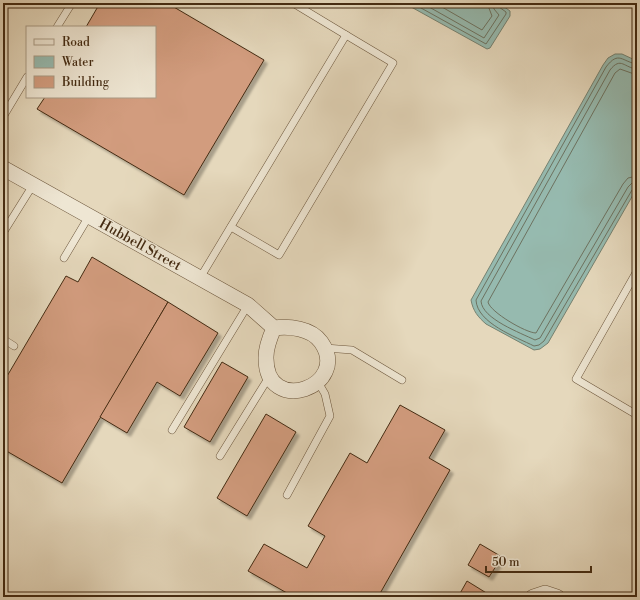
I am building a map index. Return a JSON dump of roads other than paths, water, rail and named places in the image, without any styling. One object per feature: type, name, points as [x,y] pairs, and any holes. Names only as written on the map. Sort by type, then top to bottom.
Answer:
[{"type":"street","name":"Hubbell Street","points":[[3,168],[248,305],[274,328]]},
{"type":"street","points":[[286,327],[302,330],[320,340],[325,348],[327,365],[318,382],[312,388],[292,391],[280,386],[269,377],[266,356],[274,328],[286,327]]},
{"type":"street","points":[[536,595],[550,593],[558,597]]},
{"type":"lane","points":[[58,26],[72,3]]},
{"type":"lane","points":[[231,227],[278,255],[393,63],[293,3]]},
{"type":"lane","points":[[200,278],[346,35]]},
{"type":"lane","points":[[4,113],[26,79]]},
{"type":"lane","points":[[3,233],[33,185]]},
{"type":"lane","points":[[64,258],[89,216]]},
{"type":"lane","points":[[637,271],[576,379],[637,415]]},
{"type":"lane","points":[[172,430],[248,305]]},
{"type":"lane","points":[[3,339],[14,346]]},
{"type":"lane","points":[[325,348],[352,350],[402,380]]},
{"type":"lane","points":[[220,456],[269,377]]},
{"type":"lane","points":[[286,495],[330,416],[325,394],[318,382]]},
{"type":"water","points":[[404,3],[499,3],[510,11],[510,16],[490,48],[487,49]]},
{"type":"water","points":[[615,54],[622,54],[637,61],[637,188],[548,343],[540,349],[534,350],[486,324],[476,314],[471,300],[603,65],[608,58]]}]
